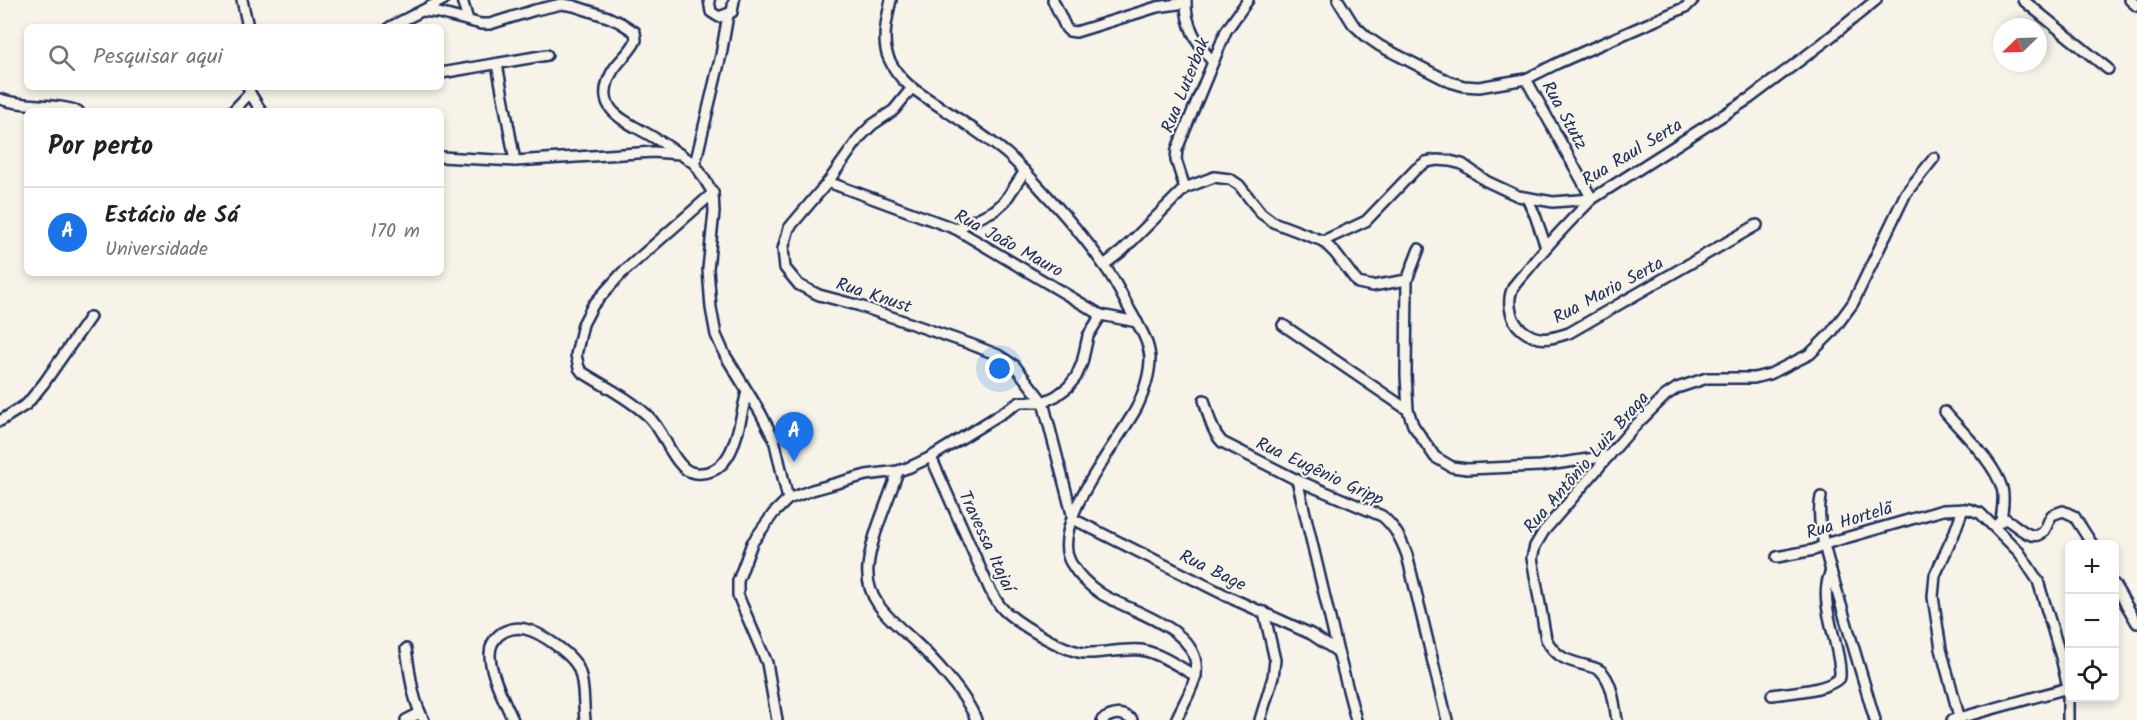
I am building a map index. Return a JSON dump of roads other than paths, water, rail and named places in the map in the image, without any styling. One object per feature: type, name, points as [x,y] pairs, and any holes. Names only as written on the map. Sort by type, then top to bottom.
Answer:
[{"type":"street","points":[[242,0],[247,24]]},
{"type":"street","points":[[396,24],[443,0]]},
{"type":"street","points":[[462,0],[471,21]]},
{"type":"street","points":[[709,0],[709,8],[715,15],[728,15]]},
{"type":"street","points":[[695,164],[721,55],[728,15],[734,8],[734,0]]},
{"type":"street","points":[[891,0],[887,16],[885,44],[888,57],[897,74],[912,89],[972,128],[1025,171],[1104,265],[1147,342],[1150,358],[1146,384],[1137,407],[1088,483],[1067,537],[1067,550],[1070,562],[1083,579],[1099,592],[1160,621],[1182,638],[1194,656],[1196,676],[1176,720]]},
{"type":"street","points":[[1053,0],[1066,28],[1076,32],[1157,7],[1185,2],[1189,24],[1196,41],[1212,61]]},
{"type":"street","name":"Rua Luterbak","points":[[1185,188],[1176,160],[1177,149],[1226,31],[1248,0]]},
{"type":"street","points":[[1338,0],[1353,24],[1367,37],[1450,82],[1479,87],[1526,79],[1686,7],[1694,0]]},
{"type":"street","name":"Rua Raul Serta","points":[[1323,241],[1366,221],[1416,169],[1426,162],[1437,160],[1450,160],[1462,164],[1503,191],[1527,198],[1553,202],[1592,199],[1750,98],[1876,0]]},
{"type":"street","points":[[2023,0],[2109,69]]},
{"type":"street","points":[[2130,0],[2137,6]]},
{"type":"street","points":[[423,11],[489,24],[562,4],[586,10],[632,29],[636,35],[634,44],[609,77],[606,99],[611,111],[622,121],[645,132],[695,164],[713,193],[714,212],[708,269],[716,335],[725,355],[774,439],[788,499]]},
{"type":"street","points":[[444,73],[547,55]]},
{"type":"street","points":[[497,64],[515,161]]},
{"type":"street","name":"Rua Stutz","points":[[1526,79],[1592,199]]},
{"type":"street","name":"Rua Knust","points":[[912,89],[894,110],[872,125],[860,137],[828,182],[789,228],[783,249],[785,268],[799,285],[819,295],[998,355],[1015,366],[1043,402],[1073,519]]},
{"type":"street","points":[[235,108],[249,90],[259,108]]},
{"type":"street","points":[[0,99],[12,104],[64,108]]},
{"type":"street","points":[[444,157],[515,161],[653,152],[680,154]]},
{"type":"street","name":"Rua Antônio Luiz Braga","points":[[1617,720],[1609,683],[1601,672],[1560,657],[1552,650],[1546,639],[1532,558],[1535,546],[1544,531],[1609,456],[1654,406],[1677,388],[1707,378],[1754,378],[1770,374],[1810,354],[1831,333],[1853,303],[1906,193],[1934,158]]},
{"type":"street","points":[[956,229],[995,210],[1005,201],[1025,171]]},
{"type":"street","points":[[1104,265],[1122,251],[1185,188],[1205,179],[1222,177],[1239,185],[1262,213],[1273,222],[1323,241],[1358,283],[1372,286],[1407,280]]},
{"type":"street","name":"Rua João Mauro","points":[[828,182],[956,229],[1101,315],[1137,322]]},
{"type":"street","points":[[713,193],[622,273],[593,305],[583,324],[576,361],[582,372],[647,415],[661,431],[678,463],[697,474],[713,472],[731,454],[747,392]]},
{"type":"street","points":[[1527,198],[1546,247]]},
{"type":"street","name":"Rua Mario Serta","points":[[1592,199],[1546,247],[1513,287],[1510,301],[1511,313],[1516,324],[1532,337],[1542,339],[1569,333],[1757,225]]},
{"type":"street","points":[[1419,249],[1407,280],[1406,375],[1408,410],[1413,425],[1429,450],[1443,464],[1467,469],[1541,466],[1609,456]]},
{"type":"street","points":[[777,720],[767,663],[738,595],[738,581],[752,543],[788,499],[846,480],[898,471],[931,457],[1020,402],[1043,402],[1062,391],[1076,377],[1082,363],[1088,336],[1101,315]]},
{"type":"street","points":[[0,421],[27,404],[90,317]]},
{"type":"street","points":[[1283,325],[1408,410]]},
{"type":"street","name":"Rua Eugênio Gripp","points":[[1204,400],[1211,426],[1222,442],[1297,480],[1382,516],[1392,524],[1407,555],[1447,720]]},
{"type":"street","points":[[1945,412],[1986,460],[2002,488],[2003,498],[1998,524]]},
{"type":"street","name":"Travessa Itajaí","points":[[931,457],[990,590],[998,604],[1007,613],[1053,643],[1071,651],[1086,653],[1141,650],[1153,653],[1196,676]]},
{"type":"street","points":[[898,471],[872,547],[868,570],[873,596],[881,610],[912,639],[962,693],[976,720]]},
{"type":"street","points":[[1297,480],[1356,720]]},
{"type":"street","points":[[1821,497],[1824,544],[1875,720]]},
{"type":"street","points":[[2065,675],[2038,581],[2031,567],[1998,524],[1980,513],[1963,509],[1935,575],[1932,597],[1957,719],[2065,689]]},
{"type":"street","name":"Rua Hortelã","points":[[1777,557],[1814,550],[1824,544],[1931,512],[1963,509]]},
{"type":"street","points":[[1998,524],[2008,520],[2034,536],[2044,531],[2052,515],[2063,511],[2074,516],[2089,540]]},
{"type":"street","name":"Rua Bage","points":[[1073,519],[1233,599],[1311,634],[1338,652]]},
{"type":"street","points":[[1772,695],[1826,685],[1835,682],[1840,677],[1829,613],[1827,581],[1831,572]]},
{"type":"street","points":[[2119,591],[2137,623]]},
{"type":"street","points":[[1260,720],[1273,677],[1275,660],[1264,612]]},
{"type":"street","points":[[513,720],[493,670],[490,656],[491,644],[503,631],[523,628],[533,631],[562,649],[573,659],[579,669],[585,720]]},
{"type":"street","points":[[406,649],[422,716],[406,720]]},
{"type":"street","points":[[2068,702],[2068,720]]},
{"type":"street","points":[[1102,720],[1113,714],[1123,714],[1132,720]]},
{"type":"place","name":"Estácio de Sá","points":[[794,462]]}]
